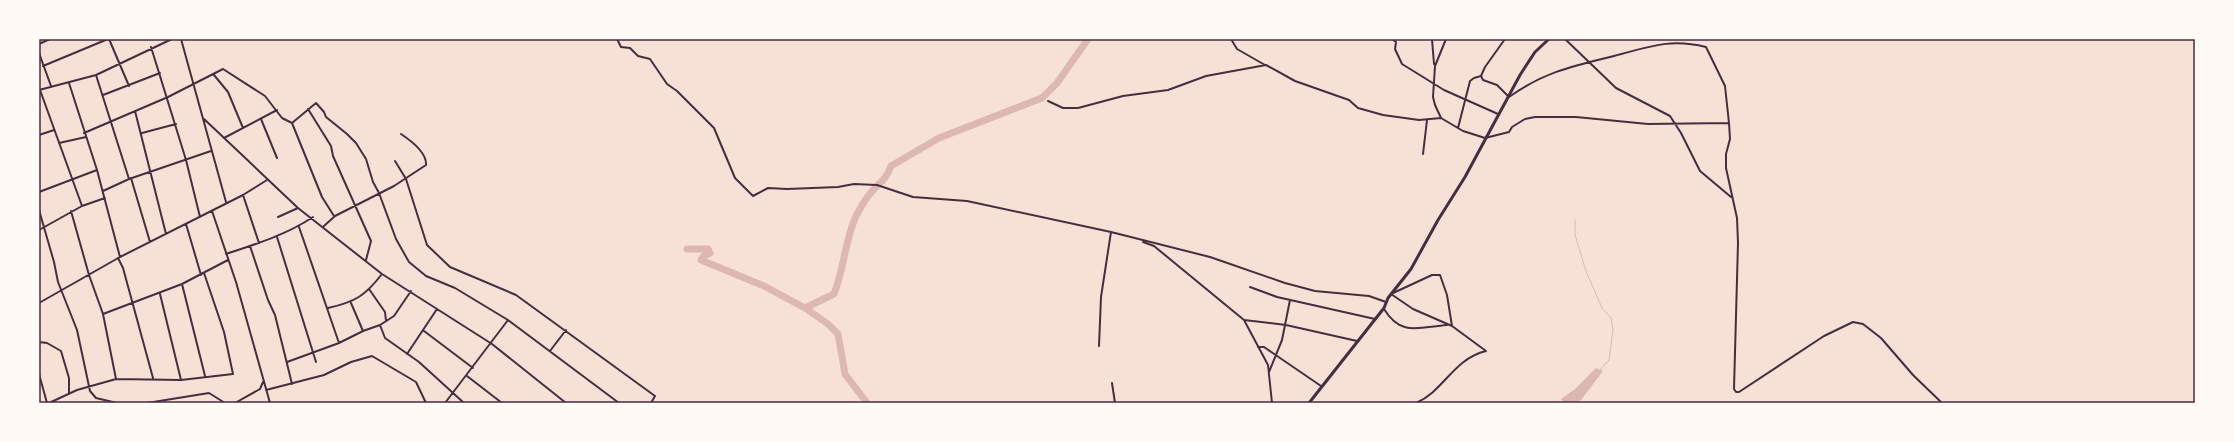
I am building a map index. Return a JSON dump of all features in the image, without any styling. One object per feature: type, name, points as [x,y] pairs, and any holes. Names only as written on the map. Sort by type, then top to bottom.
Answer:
[{"type":"street","points":[[39,44],[50,39]]},
{"type":"street","points":[[41,65],[108,39],[129,86]]},
{"type":"street","points":[[82,206],[71,180],[39,90],[96,76],[151,47],[172,39]]},
{"type":"street","points":[[181,39],[195,84],[211,151],[226,202]]},
{"type":"street","points":[[617,39],[621,47],[630,48],[638,56],[650,59],[667,84],[677,91],[714,128],[735,178],[752,196],[768,188],[787,190],[838,187],[854,184],[877,185],[913,197],[967,201],[1111,232],[1210,257],[1286,283],[1315,291],[1369,296],[1386,302]]},
{"type":"street","points":[[1231,39],[1237,49],[1266,66],[1295,81],[1349,100],[1358,108],[1383,115],[1427,120],[1441,118],[1458,128],[1485,138],[1509,132],[1512,127],[1525,119],[1535,117],[1570,116],[1613,122],[1729,123]]},
{"type":"street","points":[[1392,39],[1396,40],[1394,49],[1402,64],[1465,100],[1498,114]]},
{"type":"street","points":[[1432,39],[1435,66],[1433,97],[1441,118]]},
{"type":"street","points":[[1435,66],[1446,39]]},
{"type":"street","points":[[1481,76],[1485,66],[1505,39]]},
{"type":"street","points":[[1309,403],[1321,386],[1376,319],[1384,308],[1391,294],[1410,269],[1465,178],[1520,75],[1535,52],[1548,39]]},
{"type":"street","points":[[1565,39],[1588,62],[1626,95],[1658,108],[1670,116],[1676,123],[1700,171],[1732,198]]},
{"type":"street","points":[[1509,97],[1522,88],[1561,68],[1653,44],[1693,44],[1706,47],[1725,86],[1729,123],[1730,139],[1726,154],[1726,168],[1737,218],[1738,243],[1735,391],[1739,392],[1824,336],[1853,322],[1863,324],[1881,338],[1913,375],[1942,403]]},
{"type":"street","points":[[151,47],[176,124],[200,217]]},
{"type":"street","points":[[39,53],[41,65],[51,86]]},
{"type":"street","points":[[1048,101],[1063,108],[1078,108],[1123,96],[1168,90],[1206,76],[1266,66]]},
{"type":"street","points":[[84,133],[168,97],[223,69],[265,96],[282,118],[292,123],[322,197],[335,216]]},
{"type":"street","points":[[103,96],[160,73]]},
{"type":"street","points":[[213,75],[228,92],[243,128]]},
{"type":"street","points":[[96,76],[150,242]]},
{"type":"street","points":[[1481,76],[1483,80],[1497,86],[1509,97]]},
{"type":"street","points":[[1458,128],[1470,81],[1481,76]]},
{"type":"street","points":[[69,83],[104,191],[119,258],[153,378]]},
{"type":"street","points":[[292,123],[316,103],[324,112],[326,117],[356,143],[366,159],[373,182],[379,193],[396,239],[409,262],[426,276],[455,288],[508,320],[619,403]]},
{"type":"street","points":[[308,109],[331,146],[332,156],[371,241],[366,260]]},
{"type":"street","points":[[224,138],[277,110]]},
{"type":"street","points":[[135,111],[142,133],[166,234]]},
{"type":"street","points":[[204,119],[298,208],[324,226],[382,274],[412,291],[492,344],[566,403]]},
{"type":"street","points":[[261,119],[277,158]]},
{"type":"street","points":[[1423,154],[1427,120]]},
{"type":"street","points":[[142,133],[176,124]]},
{"type":"street","points":[[39,135],[54,130]]},
{"type":"street","points":[[324,226],[335,216],[406,179],[426,165],[427,162],[410,139],[401,134]]},
{"type":"street","points":[[58,143],[86,137]]},
{"type":"street","points":[[104,191],[130,178],[211,151]]},
{"type":"street","points":[[395,161],[406,179],[427,245],[435,254],[450,268],[516,295],[566,330],[591,351],[654,396],[651,403]]},
{"type":"street","points":[[39,192],[97,170]]},
{"type":"street","points":[[39,301],[226,202],[243,195],[267,180]]},
{"type":"street","points":[[243,195],[259,243]]},
{"type":"street","points":[[39,230],[71,211],[105,198]]},
{"type":"street","points":[[278,217],[298,208]]},
{"type":"street","points":[[39,210],[58,282],[77,330],[88,386],[96,398],[118,403]]},
{"type":"street","points":[[212,210],[236,282],[270,403]]},
{"type":"street","points":[[71,211],[89,275],[103,314],[116,379]]},
{"type":"street","points":[[226,254],[277,237],[299,227],[313,218]]},
{"type":"street","points":[[186,224],[201,275]]},
{"type":"street","points":[[299,227],[339,343]]},
{"type":"street","points":[[1099,346],[1101,297],[1111,232]]},
{"type":"street","points":[[277,237],[316,362]]},
{"type":"street","points":[[1133,238],[1154,246],[1244,320],[1268,365],[1272,403]]},
{"type":"street","points":[[250,246],[268,300],[275,315],[292,384]]},
{"type":"street","points":[[103,314],[160,294],[201,275],[228,260]]},
{"type":"street","points":[[39,374],[48,403],[88,386],[116,379],[153,378],[181,380],[234,373],[224,332],[204,273]]},
{"type":"street","points":[[328,308],[351,303],[369,289],[382,274]]},
{"type":"street","points":[[1391,294],[1432,275],[1440,275],[1448,296],[1452,326]]},
{"type":"street","points":[[182,284],[205,377]]},
{"type":"street","points":[[1250,287],[1258,291],[1290,300],[1376,319]]},
{"type":"street","points":[[369,289],[385,312],[386,321]]},
{"type":"street","points":[[287,362],[339,343],[363,330],[380,325],[394,316],[412,291]]},
{"type":"street","points":[[160,294],[181,380]]},
{"type":"street","points":[[1391,294],[1413,309],[1452,326],[1486,351],[1478,353],[1458,365],[1430,395],[1416,403]]},
{"type":"street","points":[[1269,373],[1286,325],[1290,300]]},
{"type":"street","points":[[351,303],[363,330]]},
{"type":"street","points":[[1384,308],[1398,326],[1408,329],[1448,325]]},
{"type":"street","points":[[407,354],[424,331],[437,309]]},
{"type":"street","points":[[445,403],[492,344],[508,320]]},
{"type":"street","points":[[1244,320],[1286,325],[1357,341]]},
{"type":"street","points":[[380,325],[385,338],[454,392],[464,403]]},
{"type":"street","points":[[550,352],[566,330]]},
{"type":"street","points":[[424,331],[473,368]]},
{"type":"street","points":[[39,342],[47,343],[61,350],[70,387],[69,394]]},
{"type":"street","points":[[1258,347],[1264,347],[1321,386]]},
{"type":"street","points":[[266,390],[324,374],[351,362],[372,356],[410,377],[416,382],[426,403]]},
{"type":"street","points":[[467,376],[502,403]]},
{"type":"street","points":[[235,403],[260,389],[263,380]]},
{"type":"street","points":[[1112,383],[1115,403]]},
{"type":"street","points":[[70,387],[77,390]]},
{"type":"street","points":[[147,403],[209,393],[225,403]]},
{"type":"shaded area","points":[[1596,368],[1603,371],[1581,400],[1577,403],[1564,403],[1561,399],[1575,389]]},
{"type":"waterway","points":[[805,308],[834,294],[849,235],[856,216],[867,197],[884,179],[891,166],[939,138],[1042,98],[1057,83],[1088,39]]},
{"type":"waterway","points":[[1575,220],[1575,235],[1586,271],[1602,308],[1611,318],[1613,330],[1609,360],[1600,370]]},
{"type":"waterway","points":[[687,249],[708,249],[710,253],[704,256],[701,260],[764,286],[805,308],[828,324],[838,334],[845,374],[867,403]]}]
